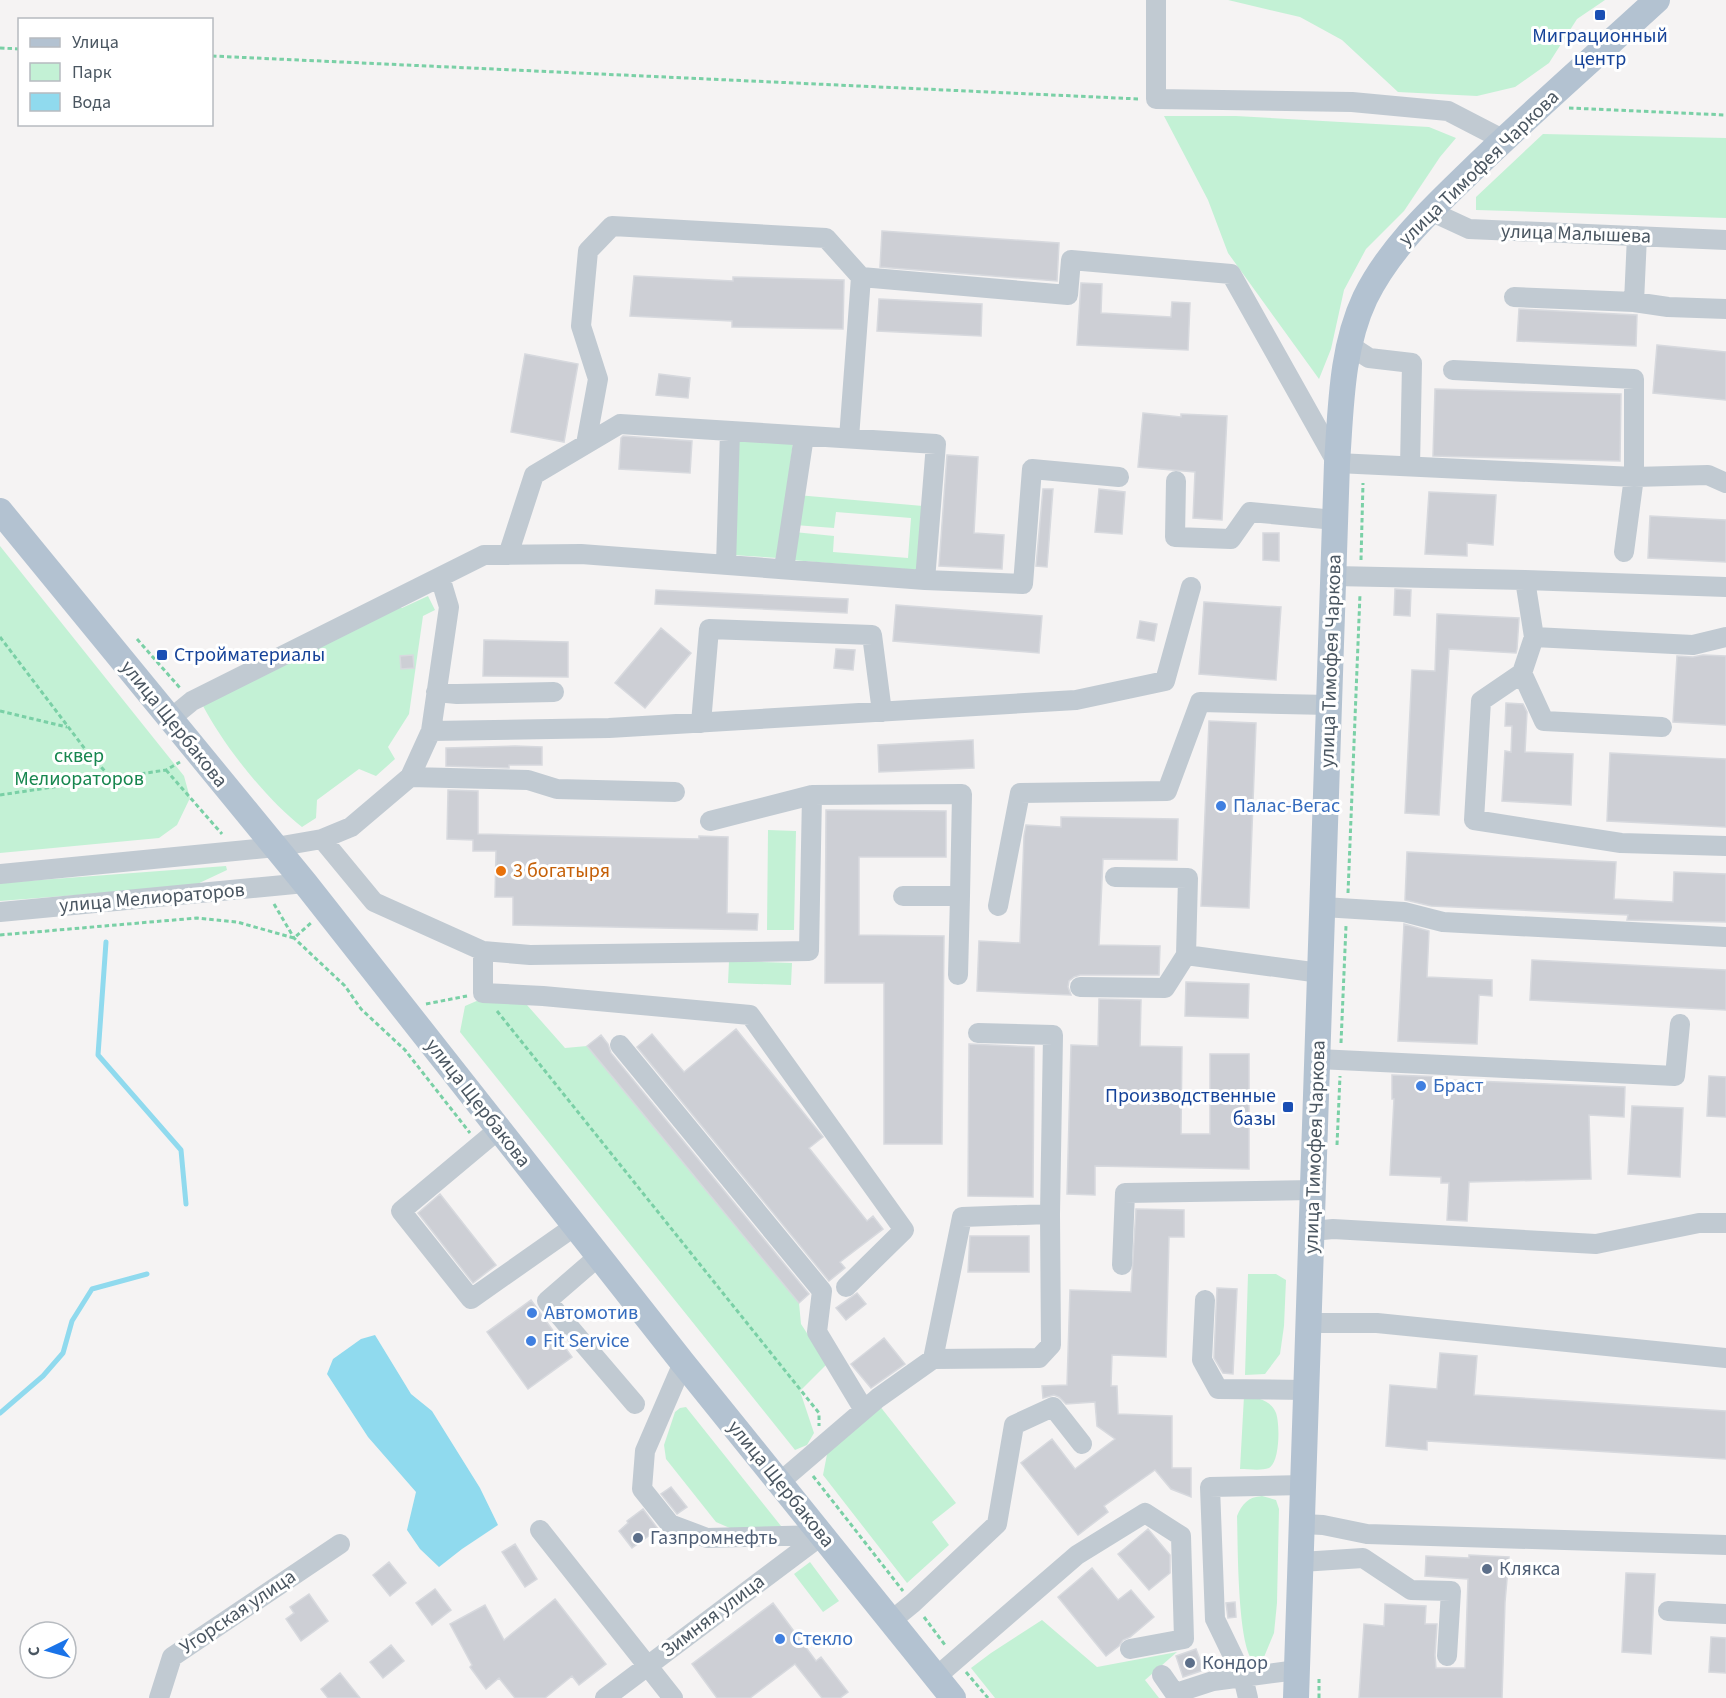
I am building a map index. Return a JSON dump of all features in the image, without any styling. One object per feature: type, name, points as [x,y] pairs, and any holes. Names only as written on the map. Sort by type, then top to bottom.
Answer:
[{"type":"main road","name":"улица Тимофея Чаркова","points":[[1296,1698],[1308,1673],[1301,1562],[1303,1485],[1313,1190],[1329,1060],[1320,972],[1335,908],[1329,705],[1337,463],[1341,398],[1349,345],[1365,298],[1393,253],[1430,211],[1504,140],[1658,0]]},
{"type":"main road","name":"улица Щербакова","points":[[0,511],[305,883],[489,1137],[575,1226],[953,1698]]},
{"type":"street","points":[[1156,0],[1156,99],[1352,102],[1448,111],[1504,140]]},
{"type":"street","name":"улица Малышева","points":[[1430,211],[1469,229],[1726,240]]},
{"type":"street","points":[[586,444],[598,379],[580,326],[588,251],[612,226],[826,238],[861,277],[1068,295],[1071,260],[1231,274],[1337,463],[1634,477],[1708,475],[1726,483]]},
{"type":"street","points":[[1634,302],[1637,236]]},
{"type":"street","points":[[849,438],[861,277]]},
{"type":"street","points":[[1514,297],[1726,309]]},
{"type":"street","points":[[1349,345],[1369,358],[1412,363],[1410,467]]},
{"type":"street","points":[[1452,370],[1634,379],[1634,477],[1624,552]]},
{"type":"street","points":[[508,555],[534,475],[620,424],[936,444],[925,580]]},
{"type":"street","points":[[726,565],[730,431]]},
{"type":"street","points":[[784,569],[804,436]]},
{"type":"street","points":[[170,719],[192,701],[484,555],[581,555],[925,580],[1023,584],[1032,470],[1119,477]]},
{"type":"street","points":[[1176,480],[1175,537],[1231,539],[1250,512],[1335,519]]},
{"type":"street","points":[[1334,576],[1726,586]]},
{"type":"street","points":[[440,577],[448,607],[431,731],[410,777],[528,780],[557,789],[675,792]]},
{"type":"street","points":[[1525,580],[1534,637],[1522,674],[1482,701],[1474,820],[1622,843],[1726,846]]},
{"type":"street","points":[[431,731],[609,728],[1076,700],[1165,681],[1191,587]]},
{"type":"street","points":[[701,723],[709,630],[872,634],[882,712]]},
{"type":"street","points":[[1534,637],[1693,645],[1726,637]]},
{"type":"street","points":[[1522,674],[1544,722],[1662,727]]},
{"type":"street","points":[[436,692],[457,694],[554,692]]},
{"type":"street","points":[[998,906],[1020,793],[1167,791],[1200,702],[1329,705]]},
{"type":"street","name":"улица Мелиораторов","points":[[0,874],[276,848],[322,840],[351,827],[410,777]]},
{"type":"street","points":[[710,821],[812,795],[962,794],[958,975]]},
{"type":"street","points":[[322,840],[374,902],[483,951],[530,955],[809,951],[812,795]]},
{"type":"street","points":[[1080,987],[1165,988],[1186,955],[1188,878],[1115,877]]},
{"type":"street","name":"улица Мелиораторов","points":[[0,912],[305,883]]},
{"type":"street","points":[[903,896],[960,896]]},
{"type":"street","points":[[1335,908],[1404,912],[1443,922],[1726,937]]},
{"type":"street","points":[[483,951],[483,993],[543,996],[750,1015],[904,1230],[846,1287]]},
{"type":"street","points":[[1186,955],[1320,972]]},
{"type":"street","points":[[1329,1060],[1675,1076],[1680,1024]]},
{"type":"street","points":[[780,1482],[864,1410],[933,1359],[1039,1358],[1051,1345],[1050,1214],[1053,1035],[978,1034]]},
{"type":"street","points":[[620,1045],[822,1291],[817,1332],[864,1410]]},
{"type":"street","points":[[489,1137],[401,1211],[471,1299],[575,1226]]},
{"type":"street","points":[[1122,1265],[1125,1193],[1313,1190]]},
{"type":"street","points":[[933,1359],[962,1217],[1050,1214]]},
{"type":"street","points":[[1312,1230],[1334,1229],[1596,1244],[1699,1222],[1726,1223]]},
{"type":"street","points":[[599,1256],[547,1301],[635,1404]]},
{"type":"street","points":[[1205,1300],[1202,1360],[1218,1389],[1306,1390]]},
{"type":"street","points":[[1309,1323],[1377,1323],[1726,1358]]},
{"type":"street","points":[[683,1363],[645,1451],[642,1489],[670,1524],[706,1538],[822,1535]]},
{"type":"street","points":[[891,1621],[998,1524],[1014,1425],[1053,1407],[1082,1444]]},
{"type":"street","points":[[1248,1698],[1243,1677],[1215,1619],[1210,1487],[1303,1485]]},
{"type":"street","points":[[936,1677],[1077,1555],[1145,1513],[1181,1536],[1184,1639],[1130,1649]]},
{"type":"street","points":[[1302,1524],[1367,1534],[1726,1545]]},
{"type":"street","points":[[540,1530],[673,1698]]},
{"type":"street","name":"Зимняя улица","points":[[604,1698],[822,1535]]},
{"type":"street","name":"Угорская улица","points":[[159,1698],[172,1657],[340,1544]]},
{"type":"street","points":[[1301,1562],[1363,1558],[1411,1590],[1451,1591],[1447,1656]]},
{"type":"street","points":[[1668,1611],[1726,1614]]},
{"type":"street","points":[[1162,1675],[1177,1695],[1213,1681],[1308,1673]]},
{"type":"path","points":[[0,48],[18,49]]},
{"type":"path","points":[[213,56],[1156,99]]},
{"type":"path","points":[[1540,107],[1726,115]]},
{"type":"path","points":[[1337,1150],[1329,1060],[1335,908],[1360,577],[1364,465]]},
{"type":"path","points":[[0,638],[69,728],[111,778]]},
{"type":"path","points":[[0,711],[69,728]]},
{"type":"path","points":[[0,795],[166,770],[197,752]]},
{"type":"path","points":[[166,770],[237,851]]},
{"type":"path","points":[[264,887],[294,938],[345,986],[361,1009],[405,1050],[489,1137]]},
{"type":"path","points":[[294,938],[326,910]]},
{"type":"path","points":[[0,935],[197,918],[237,922],[294,938]]},
{"type":"path","points":[[483,993],[819,1413],[820,1448],[813,1478],[988,1698]]},
{"type":"path","points":[[1308,1673],[1319,1698]]},
{"type":"green space","points":[[1228,0],[1605,0],[1577,19],[1549,63],[1515,87],[1477,96],[1398,92],[1342,40],[1300,17]]},
{"type":"green space","points":[[1164,116],[1236,116],[1429,127],[1456,138],[1440,157],[1404,211],[1366,249],[1344,290],[1331,349],[1319,379],[1228,253],[1208,200]]},
{"type":"green space","points":[[1543,134],[1726,138],[1726,218],[1476,210],[1476,197]]},
{"type":"green space","points":[[737,438],[793,442],[778,558],[732,555]]},
{"type":"green space","points":[[797,495],[923,506],[917,570],[791,560],[794,532],[834,536],[833,552],[908,558],[911,518],[836,512],[834,528],[795,525]]},
{"type":"green space","name":"сквер Мелиораторов","points":[[0,546],[184,776],[190,798],[177,825],[159,838],[0,853]]},
{"type":"green space","points":[[428,596],[435,610],[423,616],[409,714],[388,747],[395,759],[376,776],[359,769],[317,800],[316,818],[302,827],[274,802],[246,770],[221,737],[202,704],[394,606],[402,608]]},
{"type":"green space","points":[[768,830],[796,831],[794,930],[767,930]]},
{"type":"green space","points":[[226,866],[227,870],[193,886],[0,901],[0,883]]},
{"type":"green space","points":[[729,961],[792,963],[791,985],[728,983]]},
{"type":"green space","points":[[495,993],[527,1005],[565,1048],[587,1046],[799,1303],[801,1324],[827,1364],[800,1391],[814,1433],[807,1445],[795,1450],[460,1032],[465,1006]]},
{"type":"green space","points":[[1248,1274],[1276,1274],[1286,1280],[1280,1354],[1265,1374],[1245,1375]]},
{"type":"green space","points":[[1244,1396],[1267,1402],[1276,1413],[1277,1451],[1273,1464],[1269,1468],[1240,1469]]},
{"type":"green space","points":[[879,1405],[956,1503],[932,1522],[949,1545],[907,1583],[823,1475],[829,1444]]},
{"type":"green space","points":[[686,1407],[781,1526],[774,1531],[732,1529],[716,1522],[666,1459],[664,1445],[675,1412]]},
{"type":"green space","points":[[1262,1496],[1276,1500],[1279,1509],[1277,1603],[1274,1633],[1264,1657],[1254,1662],[1248,1653],[1241,1617],[1237,1516],[1246,1502]]},
{"type":"green space","points":[[810,1562],[839,1601],[823,1612],[794,1574]]},
{"type":"green space","points":[[1042,1620],[1097,1667],[1177,1652],[1145,1680],[1159,1698],[995,1698],[971,1668]]},
{"type":"water","points":[[375,1335],[411,1394],[432,1411],[480,1488],[498,1525],[439,1567],[420,1549],[407,1530],[416,1492],[368,1437],[327,1374],[333,1359],[361,1339]]},
{"type":"building","points":[[882,231],[1059,243],[1057,281],[880,267]]},
{"type":"building","points":[[634,276],[733,281],[733,277],[844,280],[843,329],[732,327],[732,321],[630,316]]},
{"type":"building","points":[[1081,283],[1102,284],[1101,313],[1171,317],[1172,302],[1190,303],[1188,350],[1077,345]]},
{"type":"building","points":[[879,299],[982,304],[981,336],[877,331]]},
{"type":"building","points":[[1519,309],[1637,315],[1636,346],[1517,341]]},
{"type":"building","points":[[1657,345],[1726,352],[1726,400],[1653,393]]},
{"type":"building","points":[[525,354],[578,364],[564,442],[511,432]]},
{"type":"building","points":[[659,374],[690,378],[688,398],[656,395]]},
{"type":"building","points":[[1435,389],[1621,394],[1620,461],[1433,456]]},
{"type":"building","points":[[1143,413],[1181,417],[1181,414],[1227,416],[1222,520],[1193,518],[1195,472],[1138,467]]},
{"type":"building","points":[[623,436],[692,441],[690,473],[619,469]]},
{"type":"building","points":[[947,455],[978,457],[974,533],[1004,535],[1002,569],[939,566]]},
{"type":"building","points":[[1043,489],[1053,489],[1047,567],[1036,566]]},
{"type":"building","points":[[1099,489],[1125,492],[1122,534],[1095,532]]},
{"type":"building","points":[[1429,492],[1496,495],[1493,545],[1467,543],[1467,556],[1425,554]]},
{"type":"building","points":[[1650,516],[1726,520],[1726,562],[1648,558]]},
{"type":"building","points":[[1263,533],[1279,533],[1279,561],[1263,560]]},
{"type":"building","points":[[1395,589],[1411,590],[1410,616],[1394,615]]},
{"type":"building","points":[[656,590],[848,599],[847,613],[655,604]]},
{"type":"building","points":[[1204,602],[1281,607],[1276,680],[1199,674]]},
{"type":"building","points":[[896,605],[1042,616],[1039,653],[893,641]]},
{"type":"building","points":[[1437,614],[1519,618],[1517,649],[1516,653],[1449,649],[1439,815],[1405,813],[1412,670],[1435,671]]},
{"type":"building","points":[[1140,621],[1157,624],[1154,641],[1137,638]]},
{"type":"building","points":[[661,628],[691,653],[645,708],[615,683]]},
{"type":"building","points":[[484,640],[568,642],[568,677],[483,676]]},
{"type":"building","points":[[836,649],[855,650],[853,670],[834,668]]},
{"type":"building","points":[[413,655],[414,668],[401,669],[400,656]]},
{"type":"building","points":[[1677,656],[1726,656],[1726,725],[1673,722]]},
{"type":"building","points":[[1506,703],[1523,704],[1527,712],[1525,752],[1573,754],[1571,805],[1502,801],[1505,751],[1511,752],[1512,726],[1505,726]]},
{"type":"building","points":[[1209,721],[1256,723],[1249,908],[1201,906]]},
{"type":"building","points":[[973,740],[974,768],[879,772],[878,745]]},
{"type":"building","points":[[542,747],[542,765],[509,765],[509,768],[446,766],[446,748]]},
{"type":"building","points":[[1610,753],[1726,759],[1726,827],[1607,821]]},
{"type":"building","points":[[448,790],[478,791],[478,834],[699,839],[699,836],[728,837],[727,913],[758,914],[757,930],[513,925],[513,897],[495,897],[496,851],[473,851],[473,840],[447,839]]},
{"type":"building","points":[[826,810],[946,811],[946,857],[859,857],[859,935],[944,936],[942,1144],[884,1144],[884,983],[825,983]]},
{"type":"building","points":[[1061,817],[1178,819],[1177,860],[1103,859],[1099,945],[1160,946],[1159,975],[1080,975],[1069,981],[1068,987],[1071,995],[977,991],[979,941],[1020,943],[1026,825],[1061,827]]},
{"type":"building","points":[[1407,852],[1616,862],[1614,899],[1673,902],[1674,872],[1726,874],[1726,922],[1627,920],[1628,915],[1431,906],[1405,900]]},
{"type":"building","points":[[1404,924],[1429,931],[1427,977],[1492,980],[1492,996],[1479,995],[1477,1044],[1398,1041]]},
{"type":"building","points":[[1532,960],[1726,970],[1726,1010],[1530,1000]]},
{"type":"building","points":[[1186,982],[1249,984],[1248,1018],[1185,1016]]},
{"type":"building","points":[[1099,999],[1141,1000],[1140,1046],[1182,1047],[1181,1134],[1210,1134],[1210,1054],[1249,1054],[1249,1169],[1095,1166],[1095,1195],[1067,1194],[1071,1045],[1098,1046]]},
{"type":"building","points":[[736,1029],[823,1137],[809,1148],[867,1221],[873,1216],[883,1229],[840,1262],[845,1268],[829,1281],[637,1047],[652,1034],[684,1072]]},
{"type":"building","points":[[601,1035],[611,1053],[809,1294],[799,1303],[587,1046]]},
{"type":"building","points":[[969,1044],[1034,1047],[1033,1197],[968,1196]]},
{"type":"building","points":[[1392,1075],[1447,1077],[1447,1080],[1625,1087],[1624,1117],[1589,1115],[1591,1179],[1469,1182],[1467,1221],[1447,1220],[1449,1183],[1441,1183],[1441,1177],[1390,1175],[1394,1099],[1392,1099]]},
{"type":"building","points":[[1709,1076],[1726,1077],[1726,1117],[1707,1116]]},
{"type":"building","points":[[1632,1106],[1683,1108],[1680,1177],[1628,1174]]},
{"type":"building","points":[[440,1194],[496,1265],[473,1283],[418,1213]]},
{"type":"building","points":[[1136,1209],[1184,1210],[1184,1237],[1169,1237],[1166,1357],[1112,1355],[1111,1386],[1117,1386],[1118,1414],[1172,1416],[1172,1468],[1191,1468],[1191,1497],[1171,1489],[1155,1470],[1104,1506],[1108,1512],[1078,1535],[1021,1463],[1052,1439],[1075,1469],[1115,1439],[1097,1426],[1095,1402],[1066,1404],[1054,1395],[1043,1398],[1042,1386],[1067,1385],[1070,1290],[1131,1292]]},
{"type":"building","points":[[970,1236],[1029,1236],[1029,1272],[968,1272]]},
{"type":"building","points":[[1217,1288],[1237,1289],[1233,1374],[1223,1373],[1214,1358]]},
{"type":"building","points":[[857,1293],[866,1304],[846,1320],[836,1308]]},
{"type":"building","points":[[531,1300],[572,1357],[528,1389],[487,1332]]},
{"type":"building","points":[[884,1338],[905,1364],[871,1388],[851,1364]]},
{"type":"building","points":[[1440,1353],[1477,1356],[1474,1395],[1726,1411],[1726,1459],[1427,1441],[1427,1450],[1386,1446],[1390,1385],[1437,1389]]},
{"type":"building","points":[[671,1487],[687,1507],[677,1514],[661,1494]]},
{"type":"building","points":[[643,1509],[658,1529],[632,1548],[619,1531],[628,1523],[627,1521]]},
{"type":"building","points":[[1148,1529],[1170,1555],[1170,1573],[1149,1590],[1118,1554]]},
{"type":"building","points":[[515,1544],[537,1579],[525,1587],[502,1552]]},
{"type":"building","points":[[1469,1555],[1509,1557],[1502,1698],[1359,1698],[1364,1624],[1384,1626],[1385,1604],[1426,1606],[1425,1624],[1437,1624],[1436,1668],[1465,1668],[1468,1579],[1425,1576],[1426,1556],[1469,1558]]},
{"type":"building","points":[[389,1562],[406,1583],[390,1596],[373,1575]]},
{"type":"building","points":[[1092,1568],[1118,1600],[1131,1590],[1154,1617],[1106,1656],[1058,1597]]},
{"type":"building","points":[[1626,1573],[1655,1574],[1651,1654],[1622,1652]]},
{"type":"building","points":[[435,1589],[451,1610],[432,1625],[416,1603]]},
{"type":"building","points":[[309,1594],[328,1621],[301,1641],[286,1619],[294,1613],[290,1607]]},
{"type":"building","points":[[555,1599],[606,1664],[579,1685],[572,1676],[545,1698],[515,1698],[499,1678],[486,1689],[470,1667],[472,1665],[450,1624],[485,1605],[504,1640]]},
{"type":"building","points":[[1235,1602],[1236,1617],[1228,1618],[1226,1603]]},
{"type":"building","points":[[773,1603],[816,1661],[821,1657],[848,1692],[840,1698],[822,1698],[795,1664],[750,1698],[717,1698],[692,1664]]},
{"type":"building","points":[[1711,1637],[1726,1638],[1726,1673],[1709,1672]]},
{"type":"building","points":[[391,1645],[404,1661],[383,1678],[370,1662]]},
{"type":"building","name":"Кондор","points":[[1196,1649],[1204,1670],[1183,1677],[1176,1656]]},
{"type":"building","points":[[340,1673],[360,1698],[328,1698],[321,1689]]},
{"type":"waterway","points":[[106,942],[98,1055],[181,1150],[186,1204]]},
{"type":"waterway","points":[[0,1413],[43,1376],[63,1353],[72,1321],[92,1289],[147,1274]]},
{"type":"place","name":"Миграционный центр","points":[[1600,15]]},
{"type":"place","name":"Стройматериалы","points":[[162,655]]},
{"type":"place","name":"Палас-Вегас","points":[[1221,806]]},
{"type":"place","name":"3 богатыря","points":[[501,871]]},
{"type":"place","name":"Браст","points":[[1421,1086]]},
{"type":"place","name":"Производственные базы","points":[[1288,1107]]},
{"type":"place","name":"Автомотив","points":[[532,1313]]},
{"type":"place","name":"Fit Service","points":[[531,1341]]},
{"type":"place","name":"Газпромнефть","points":[[638,1538]]},
{"type":"place","name":"Клякса","points":[[1487,1569]]},
{"type":"place","name":"Стекло","points":[[780,1639]]},
{"type":"place","name":"Кондор","points":[[1190,1663]]}]
